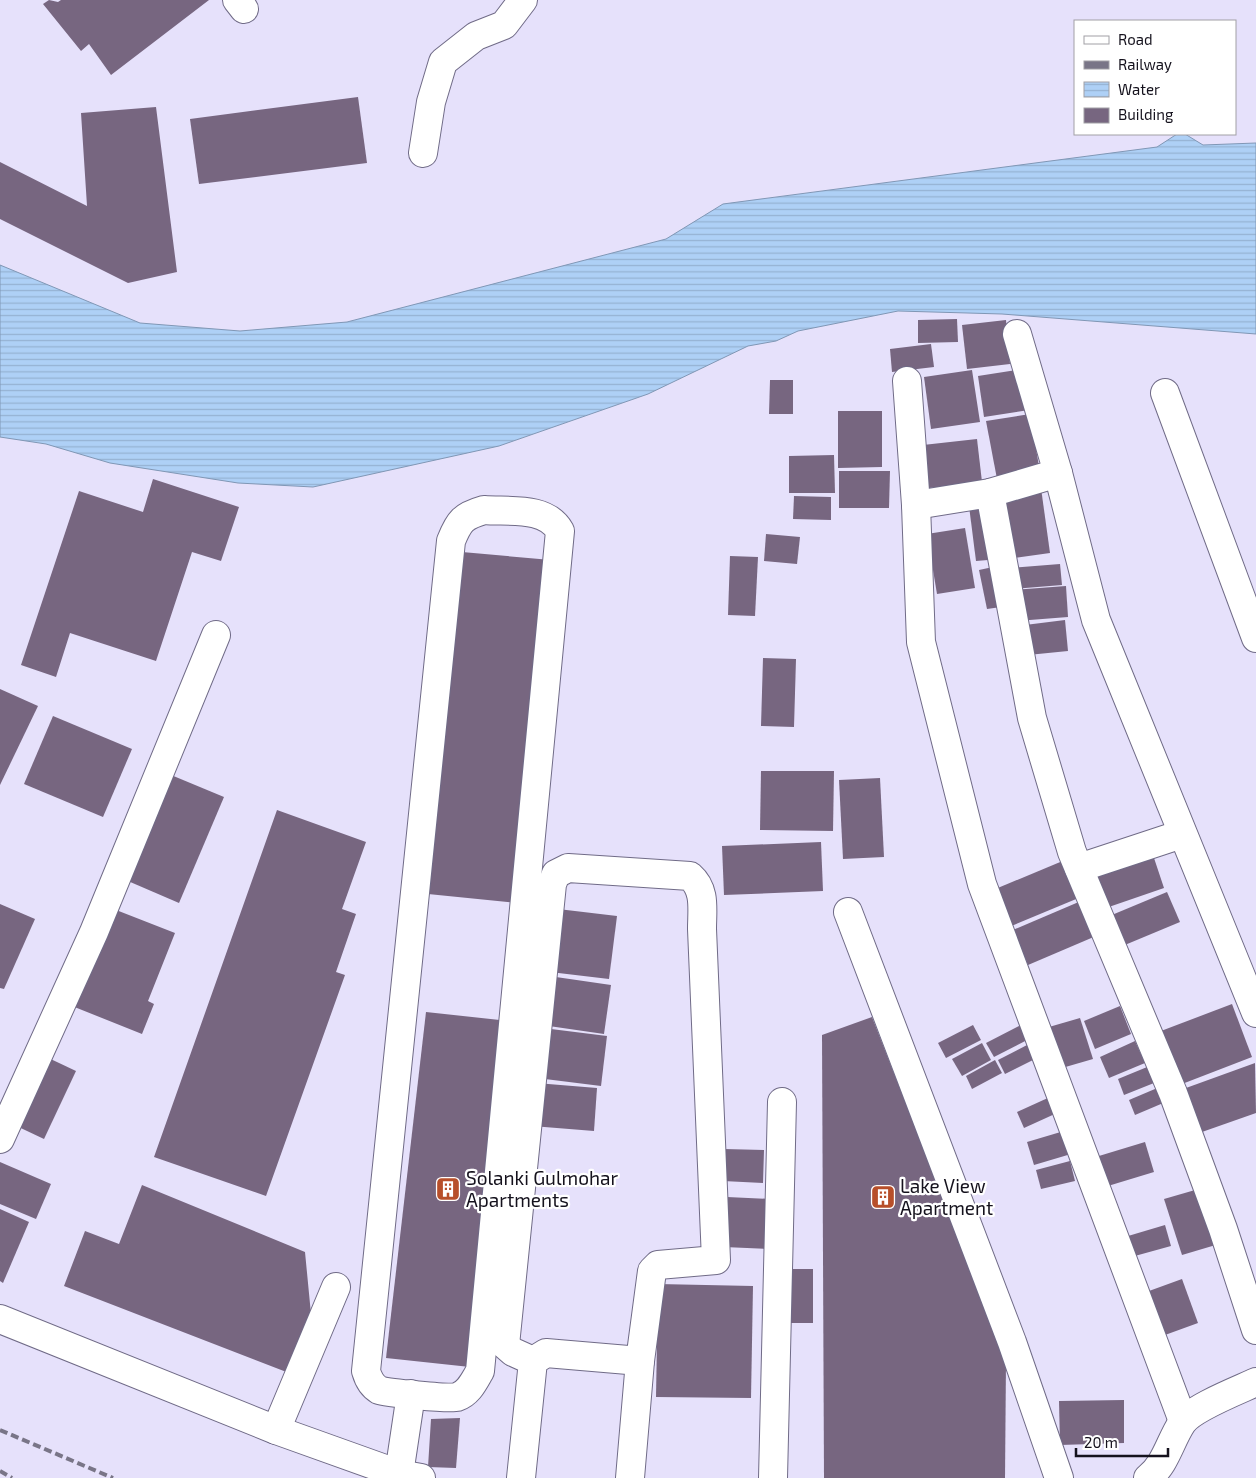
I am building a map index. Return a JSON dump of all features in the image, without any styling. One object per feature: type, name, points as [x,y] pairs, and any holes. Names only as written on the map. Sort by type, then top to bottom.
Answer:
[{"type":"street","points":[[423,153],[430,102],[443,62],[476,36],[504,25],[523,0]]},
{"type":"street","points":[[1017,334],[1058,473],[1096,620],[1256,1013]]},
{"type":"street","points":[[907,381],[916,505],[921,642],[982,884],[1183,1421]]},
{"type":"street","points":[[1165,394],[1256,638]]},
{"type":"street","points":[[916,505],[990,493],[1058,473]]},
{"type":"street","points":[[990,493],[1032,718],[1079,868],[1173,1093],[1223,1228],[1256,1330]]},
{"type":"street","points":[[484,510],[544,515],[555,522],[560,531],[480,1372],[470,1389],[458,1397],[445,1398],[411,1394],[379,1390],[368,1379],[366,1371],[451,540],[458,524],[470,514],[484,510]]},
{"type":"street","points":[[0,1139],[94,932],[216,635]]},
{"type":"street","points":[[1079,868],[1182,834]]},
{"type":"street","points":[[533,1361],[513,1352],[505,1345],[552,884],[556,874],[568,868],[690,876],[698,883],[702,895],[716,1260],[658,1265],[652,1271],[640,1361],[630,1478]]},
{"type":"street","points":[[848,912],[1012,1342],[1059,1478]]},
{"type":"street","points":[[773,1478],[782,1102]]},
{"type":"street","points":[[276,1430],[336,1287]]},
{"type":"street","points":[[0,1319],[276,1430],[410,1476],[411,1394]]},
{"type":"street","points":[[533,1361],[546,1353],[640,1361]]},
{"type":"street","points":[[521,1478],[533,1361]]},
{"type":"street","points":[[1148,1478],[1157,1471],[1183,1421],[1204,1406],[1256,1382]]},
{"type":"water","points":[[1175,135],[1187,135],[1203,145],[1256,143],[1256,334],[1002,314],[898,311],[798,331],[776,341],[748,346],[648,394],[499,446],[313,487],[238,483],[110,463],[46,444],[0,437],[0,265],[140,323],[240,331],[347,322],[666,239],[723,204],[1157,147]]},
{"type":"building","points":[[49,0],[58,2],[61,0],[209,0],[111,75],[89,44],[81,51],[43,4]]},
{"type":"building","points":[[358,97],[367,163],[199,184],[190,119]]},
{"type":"building","points":[[156,107],[177,272],[128,283],[0,219],[0,162],[87,206],[81,113]]},
{"type":"building","points":[[957,319],[958,342],[918,343],[918,320]]},
{"type":"building","points":[[1006,320],[1010,364],[967,369],[962,325]]},
{"type":"building","points":[[931,344],[934,367],[892,372],[890,349]]},
{"type":"building","points":[[1023,369],[1029,410],[984,417],[978,376]]},
{"type":"building","points":[[972,370],[980,422],[931,429],[924,377]]},
{"type":"building","points":[[770,380],[793,380],[793,414],[769,414]]},
{"type":"building","points":[[838,411],[882,411],[882,467],[838,468]]},
{"type":"building","points":[[1030,414],[1040,472],[997,479],[986,421]]},
{"type":"building","points":[[977,439],[982,482],[929,488],[923,445]]},
{"type":"building","points":[[834,455],[835,493],[789,493],[789,456]]},
{"type":"building","points":[[839,471],[890,471],[889,508],[839,508]]},
{"type":"building","points":[[153,479],[239,507],[221,561],[192,552],[156,661],[70,633],[56,677],[21,665],[79,491],[143,512]]},
{"type":"building","points":[[1041,488],[1050,553],[1007,559],[998,493]]},
{"type":"building","points":[[794,496],[831,497],[831,520],[793,519]]},
{"type":"building","points":[[981,505],[988,560],[976,561],[969,506]]},
{"type":"building","points":[[965,528],[975,588],[937,594],[927,534]]},
{"type":"building","points":[[766,534],[800,537],[797,564],[764,561]]},
{"type":"building","points":[[462,552],[551,560],[517,903],[428,894]]},
{"type":"building","points":[[730,556],[758,557],[755,616],[728,615]]},
{"type":"building","points":[[1060,564],[1062,585],[1013,589],[1011,568]]},
{"type":"building","points":[[993,567],[1001,607],[987,609],[979,570]]},
{"type":"building","points":[[1066,586],[1068,617],[1017,621],[1014,590]]},
{"type":"building","points":[[1065,620],[1068,651],[1028,655],[1025,625]]},
{"type":"building","points":[[763,658],[796,659],[794,727],[761,726]]},
{"type":"building","points":[[0,689],[38,706],[0,785]]},
{"type":"building","points":[[53,716],[132,749],[103,817],[24,784]]},
{"type":"building","points":[[159,770],[224,797],[179,903],[114,875]]},
{"type":"building","points":[[761,771],[834,771],[833,831],[760,830]]},
{"type":"building","points":[[880,778],[884,857],[843,859],[839,780]]},
{"type":"building","points":[[277,810],[366,842],[342,909],[356,914],[336,972],[345,975],[266,1196],[154,1157]]},
{"type":"building","points":[[821,842],[823,891],[724,895],[722,846]]},
{"type":"building","points":[[1151,849],[1164,888],[1103,909],[1089,870]]},
{"type":"building","points":[[1065,860],[1081,897],[1009,927],[993,890]]},
{"type":"building","points":[[1167,892],[1180,922],[1120,947],[1107,917]]},
{"type":"building","points":[[1081,901],[1096,936],[1028,965],[1013,930]]},
{"type":"building","points":[[0,904],[35,919],[4,989],[0,988]]},
{"type":"building","points":[[111,908],[175,933],[148,1001],[154,1004],[142,1034],[72,1006]]},
{"type":"building","points":[[558,909],[617,916],[609,979],[550,972]]},
{"type":"building","points":[[549,976],[611,985],[604,1034],[542,1025]]},
{"type":"building","points":[[1232,1004],[1252,1057],[1182,1084],[1161,1031]]},
{"type":"building","points":[[1120,1006],[1131,1034],[1095,1049],[1084,1021]]},
{"type":"building","name":"Solanki Gulmohar Apartments","points":[[426,1012],[509,1021],[470,1367],[386,1358]]},
{"type":"building","name":"Lake View Apartment","points":[[872,1017],[1006,1360],[1005,1478],[824,1478],[822,1035]]},
{"type":"building","points":[[1080,1018],[1093,1059],[1062,1068],[1049,1027]]},
{"type":"building","points":[[973,1025],[981,1040],[946,1058],[938,1043]]},
{"type":"building","points":[[1021,1025],[1029,1039],[994,1057],[986,1043]]},
{"type":"building","points":[[543,1028],[607,1036],[601,1086],[537,1078]]},
{"type":"building","points":[[1135,1041],[1145,1063],[1109,1078],[1100,1057]]},
{"type":"building","points":[[982,1043],[991,1060],[962,1076],[952,1059]]},
{"type":"building","points":[[1029,1044],[1037,1058],[1005,1074],[998,1060]]},
{"type":"building","points":[[40,1054],[76,1071],[44,1139],[8,1122]]},
{"type":"building","points":[[995,1060],[1002,1073],[972,1089],[966,1076]]},
{"type":"building","points":[[1255,1063],[1256,1113],[1202,1132],[1186,1088]]},
{"type":"building","points":[[1152,1065],[1159,1081],[1124,1095],[1118,1079]]},
{"type":"building","points":[[536,1083],[597,1088],[594,1131],[532,1126]]},
{"type":"building","points":[[1162,1086],[1168,1101],[1135,1115],[1129,1100]]},
{"type":"building","points":[[1050,1097],[1057,1113],[1024,1128],[1017,1112]]},
{"type":"building","points":[[1064,1131],[1071,1154],[1034,1165],[1027,1142]]},
{"type":"building","points":[[1145,1142],[1154,1172],[1098,1189],[1089,1159]]},
{"type":"building","points":[[724,1149],[764,1150],[763,1183],[723,1181]]},
{"type":"building","points":[[1070,1161],[1075,1181],[1041,1189],[1036,1170]]},
{"type":"building","points":[[0,1162],[51,1184],[36,1219],[0,1204]]},
{"type":"building","points":[[142,1185],[305,1252],[311,1314],[289,1373],[64,1286],[85,1231],[119,1244]]},
{"type":"building","points":[[1202,1188],[1219,1244],[1182,1255],[1164,1199]]},
{"type":"building","points":[[727,1197],[772,1199],[769,1249],[724,1247]]},
{"type":"building","points":[[0,1209],[29,1222],[3,1283],[0,1281]]},
{"type":"building","points":[[1165,1225],[1171,1246],[1124,1259],[1118,1239]]},
{"type":"building","points":[[781,1269],[813,1269],[813,1323],[781,1323]]},
{"type":"building","points":[[1182,1279],[1198,1323],[1154,1339],[1138,1295]]},
{"type":"building","points":[[658,1284],[753,1286],[751,1398],[656,1397]]},
{"type":"building","points":[[1124,1400],[1124,1443],[1060,1445],[1059,1401]]},
{"type":"building","points":[[460,1418],[456,1468],[428,1467],[431,1419]]},
{"type":"railway","points":[[0,1430],[113,1478]]},
{"type":"railway","points":[[0,1471],[12,1478]]},
{"type":"place","name":"Solanki Gulmohar Apartments","points":[[448,1189]]},
{"type":"place","name":"Lake View Apartment","points":[[883,1197]]}]
